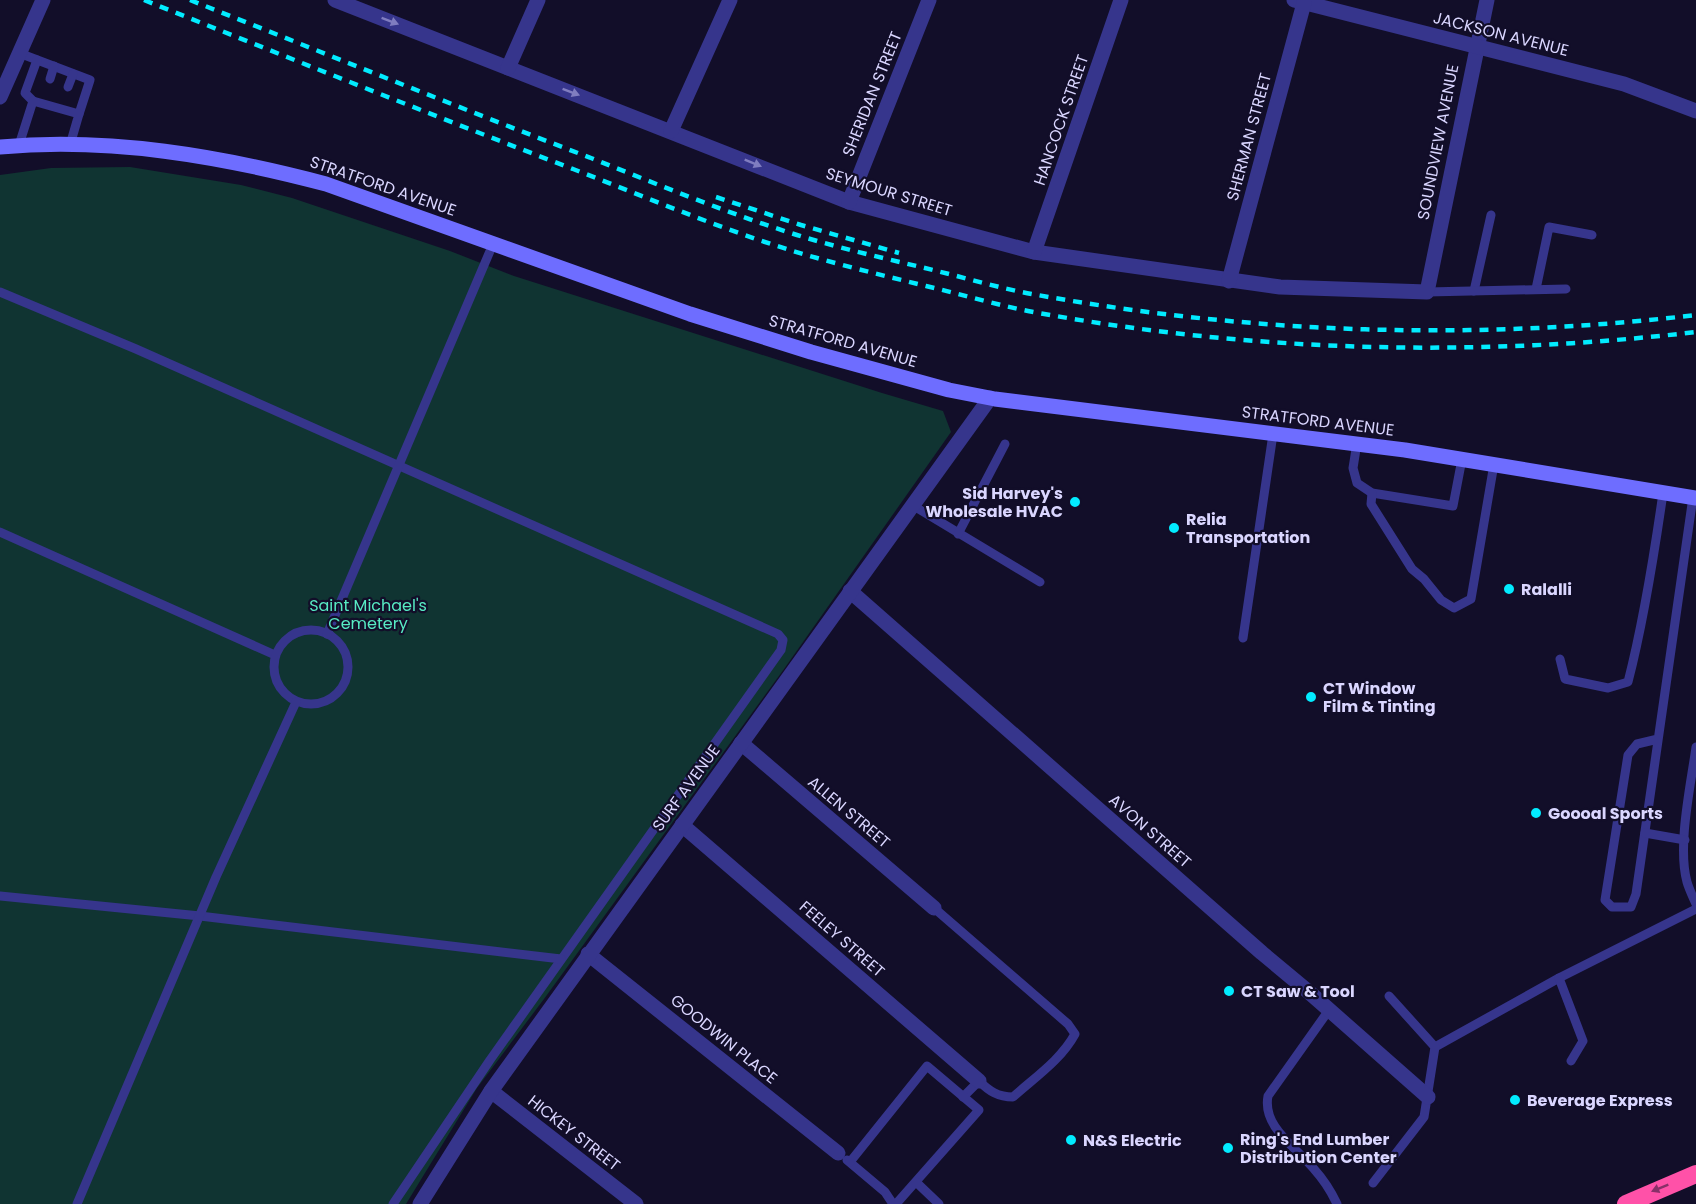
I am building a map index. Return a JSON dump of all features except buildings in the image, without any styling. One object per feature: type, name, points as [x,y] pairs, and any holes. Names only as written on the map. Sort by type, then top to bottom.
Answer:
[{"type":"highway","points":[[1626,1204],[1696,1174]]},
{"type":"main road","name":"STRATFORD AVENUE","points":[[0,147],[70,145],[170,151],[273,170],[326,184],[690,314],[811,352],[949,390],[990,398],[1357,443],[1694,498]]},
{"type":"street","points":[[0,98],[43,0]]},
{"type":"street","name":"SEYMOUR STREET","points":[[335,0],[671,130],[849,202],[1034,252],[1280,287],[1427,292]]},
{"type":"street","points":[[508,68],[538,0]]},
{"type":"street","points":[[671,130],[730,0]]},
{"type":"street","name":"SHERIDAN STREET","points":[[849,202],[929,0]]},
{"type":"street","name":"HANCOCK STREET","points":[[1034,252],[1121,0]]},
{"type":"street","name":"SOUNDVIEW AVENUE","points":[[1427,292],[1487,0]]},
{"type":"street","name":"JACKSON AVENUE","points":[[1299,1],[1624,84],[1696,111]]},
{"type":"street","name":"SHERMAN STREET","points":[[1229,281],[1299,1]]},
{"type":"street","name":"SURF AVENUE","points":[[420,1204],[490,1091],[990,398]]},
{"type":"street","name":"AVON STREET","points":[[850,591],[1428,1097]]},
{"type":"street","name":"ALLEN STREET","points":[[741,743],[934,908]]},
{"type":"street","name":"FEELEY STREET","points":[[682,825],[979,1081]]},
{"type":"street","name":"GOODWIN PLACE","points":[[588,954],[844,1158]]},
{"type":"street","name":"HICKEY STREET","points":[[490,1091],[636,1204]]},
{"type":"lane","points":[[20,53],[90,80],[70,145]]},
{"type":"lane","points":[[37,60],[24,93],[61,105],[79,114]]},
{"type":"lane","points":[[50,80],[54,66]]},
{"type":"lane","points":[[68,87],[73,74]]},
{"type":"lane","points":[[19,145],[40,100]]},
{"type":"lane","points":[[1474,291],[1491,215]]},
{"type":"lane","points":[[1536,289],[1549,227],[1592,235]]},
{"type":"lane","points":[[327,634],[494,244]]},
{"type":"lane","points":[[1427,292],[1566,289]]},
{"type":"lane","points":[[0,292],[778,634],[783,640],[781,650],[561,958],[393,1204]]},
{"type":"lane","points":[[1243,638],[1272,434]]},
{"type":"lane","points":[[1357,443],[1353,468],[1357,483],[1372,493],[1452,506],[1462,459]]},
{"type":"lane","points":[[958,534],[1005,444]]},
{"type":"lane","points":[[1372,493],[1371,504],[1412,569],[1424,579],[1441,600],[1454,608],[1471,599],[1494,464]]},
{"type":"lane","points":[[1560,659],[1564,679],[1608,688],[1628,682],[1640,633],[1663,493]]},
{"type":"lane","points":[[1658,739],[1636,744],[1628,755],[1605,900],[1612,907],[1631,907],[1636,894],[1694,498]]},
{"type":"lane","points":[[912,505],[1040,582]]},
{"type":"lane","points":[[0,532],[275,655]]},
{"type":"lane","points":[[309,630],[323,631],[337,639],[346,652],[349,668],[345,684],[335,696],[323,703],[310,705],[296,702],[285,694],[277,683],[273,669],[275,655],[283,642],[295,633],[309,630]]},
{"type":"lane","points":[[77,1204],[200,916],[296,702]]},
{"type":"lane","points":[[1696,747],[1685,840],[1687,881],[1696,904]]},
{"type":"lane","points":[[1645,833],[1685,840]]},
{"type":"lane","points":[[1685,854],[1696,859]]},
{"type":"lane","points":[[0,896],[200,916],[561,958]]},
{"type":"lane","points":[[934,908],[1068,1024],[1075,1034],[1057,1058],[1013,1097],[1002,1097],[990,1091],[979,1081],[963,1097]]},
{"type":"lane","points":[[1435,1047],[1559,978],[1696,909]]},
{"type":"lane","points":[[1559,978],[1583,1041],[1571,1061]]},
{"type":"lane","points":[[1389,996],[1435,1047]]},
{"type":"lane","points":[[1329,1010],[1268,1096],[1267,1103],[1268,1113],[1277,1130],[1314,1169],[1337,1204]]},
{"type":"lane","points":[[1373,1183],[1424,1117],[1435,1047]]},
{"type":"lane","points":[[927,1066],[963,1097],[979,1110],[894,1204],[885,1192],[844,1158],[927,1066]]},
{"type":"lane","points":[[916,1182],[939,1204]]},
{"type":"green space","name":"Saint Michael's Cemetery","points":[[130,167],[241,185],[292,198],[450,251],[514,276],[943,411],[951,432],[784,669],[477,1088],[406,1204],[0,1204],[0,175],[51,168]]},
{"type":"railway","points":[[144,0],[737,232],[793,251],[875,274],[1028,311],[1110,325],[1194,335],[1277,343],[1361,347],[1445,348],[1529,345],[1696,332]]},
{"type":"railway","points":[[190,0],[745,217],[831,245],[1020,292],[1197,318],[1363,329],[1530,328],[1696,315]]},
{"type":"railway","points":[[716,197],[801,225],[899,253]]},
{"type":"place","name":"Sid Harvey's Wholesale HVAC","points":[[1075,502]]},
{"type":"place","name":"Relia Transportation","points":[[1174,528]]},
{"type":"place","name":"Ralalli","points":[[1509,589]]},
{"type":"place","name":"CT Window Film & Tinting","points":[[1311,697]]},
{"type":"place","name":"Goooal Sports","points":[[1536,813]]},
{"type":"place","name":"CT Saw & Tool","points":[[1229,991]]},
{"type":"place","name":"Beverage Express","points":[[1515,1100]]},
{"type":"place","name":"N&S Electric","points":[[1071,1140]]},
{"type":"place","name":"Ring's End Lumber Distribution Center","points":[[1228,1148]]}]
